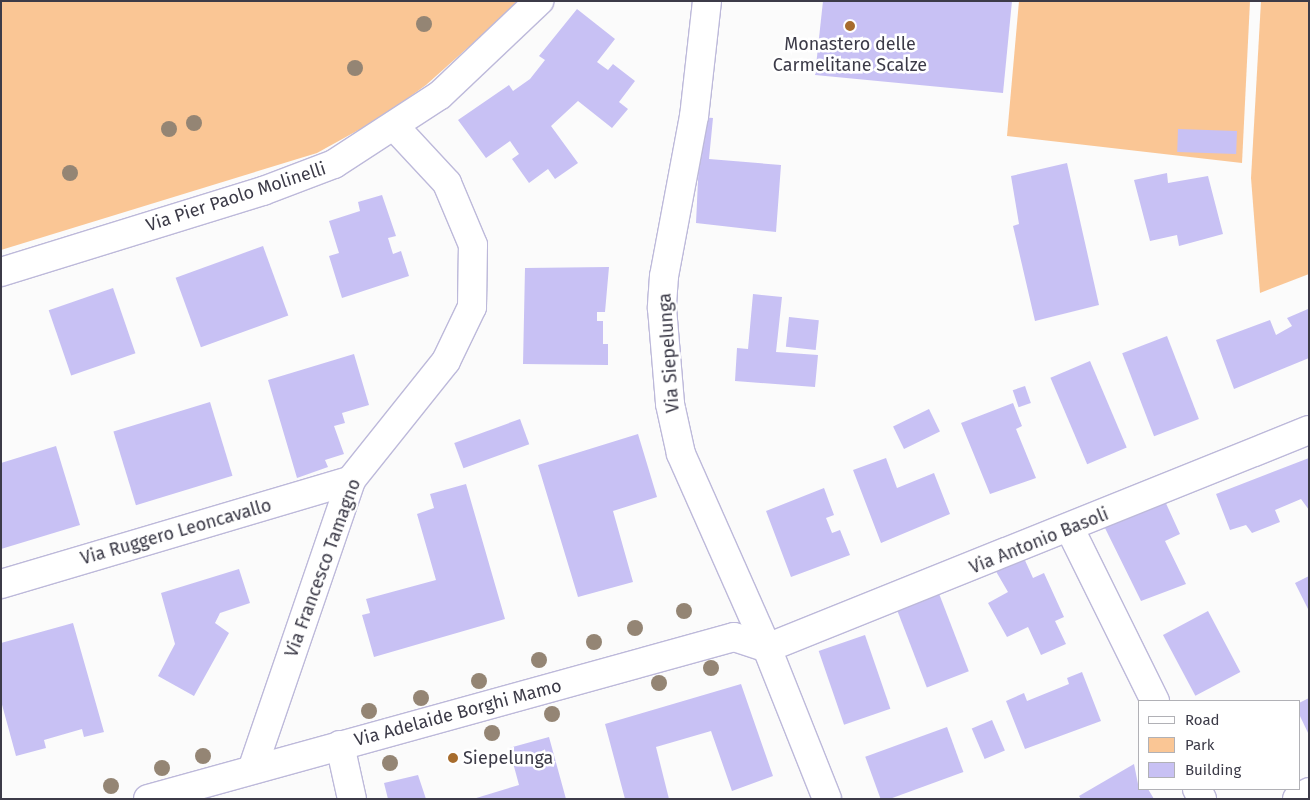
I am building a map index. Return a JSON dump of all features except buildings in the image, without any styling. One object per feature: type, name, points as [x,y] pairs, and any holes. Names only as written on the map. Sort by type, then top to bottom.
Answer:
[{"type":"street","name":"Via Pier Paolo Molinelli","points":[[1,272],[263,191],[334,164],[440,95],[539,1]]},
{"type":"street","name":"Via Siepelunga","points":[[707,1],[694,116],[664,276],[662,308],[670,404],[681,454],[768,648],[827,799]]},
{"type":"street","name":"Via Francesco Tamagno","points":[[252,767],[351,480],[446,361],[472,307],[472,245],[447,183],[394,126]]},
{"type":"street","name":"Via Antonio Basoli","points":[[768,648],[1070,529],[1309,430]]},
{"type":"street","name":"Via Ruggero Leoncavallo","points":[[1,584],[351,480]]},
{"type":"street","points":[[1070,529],[1155,700]]},
{"type":"street","name":"Via Adelaide Borghi Mamo","points":[[148,799],[252,767],[340,745],[734,637],[768,648]]},
{"type":"street","points":[[340,745],[352,799]]},
{"type":"street","points":[[1297,799],[1309,792]]},
{"type":"green space","points":[[1,1],[520,1],[426,85],[382,117],[317,153],[1,250]]},
{"type":"green space","points":[[1019,1],[1250,1],[1242,163],[1007,136]]},
{"type":"green space","points":[[1261,1],[1309,1],[1309,274],[1260,293],[1251,178]]},
{"type":"place","name":"Monastero delle Carmelitane Scalze","points":[[850,26]]},
{"type":"place","name":"Siepelunga","points":[[453,758]]}]
